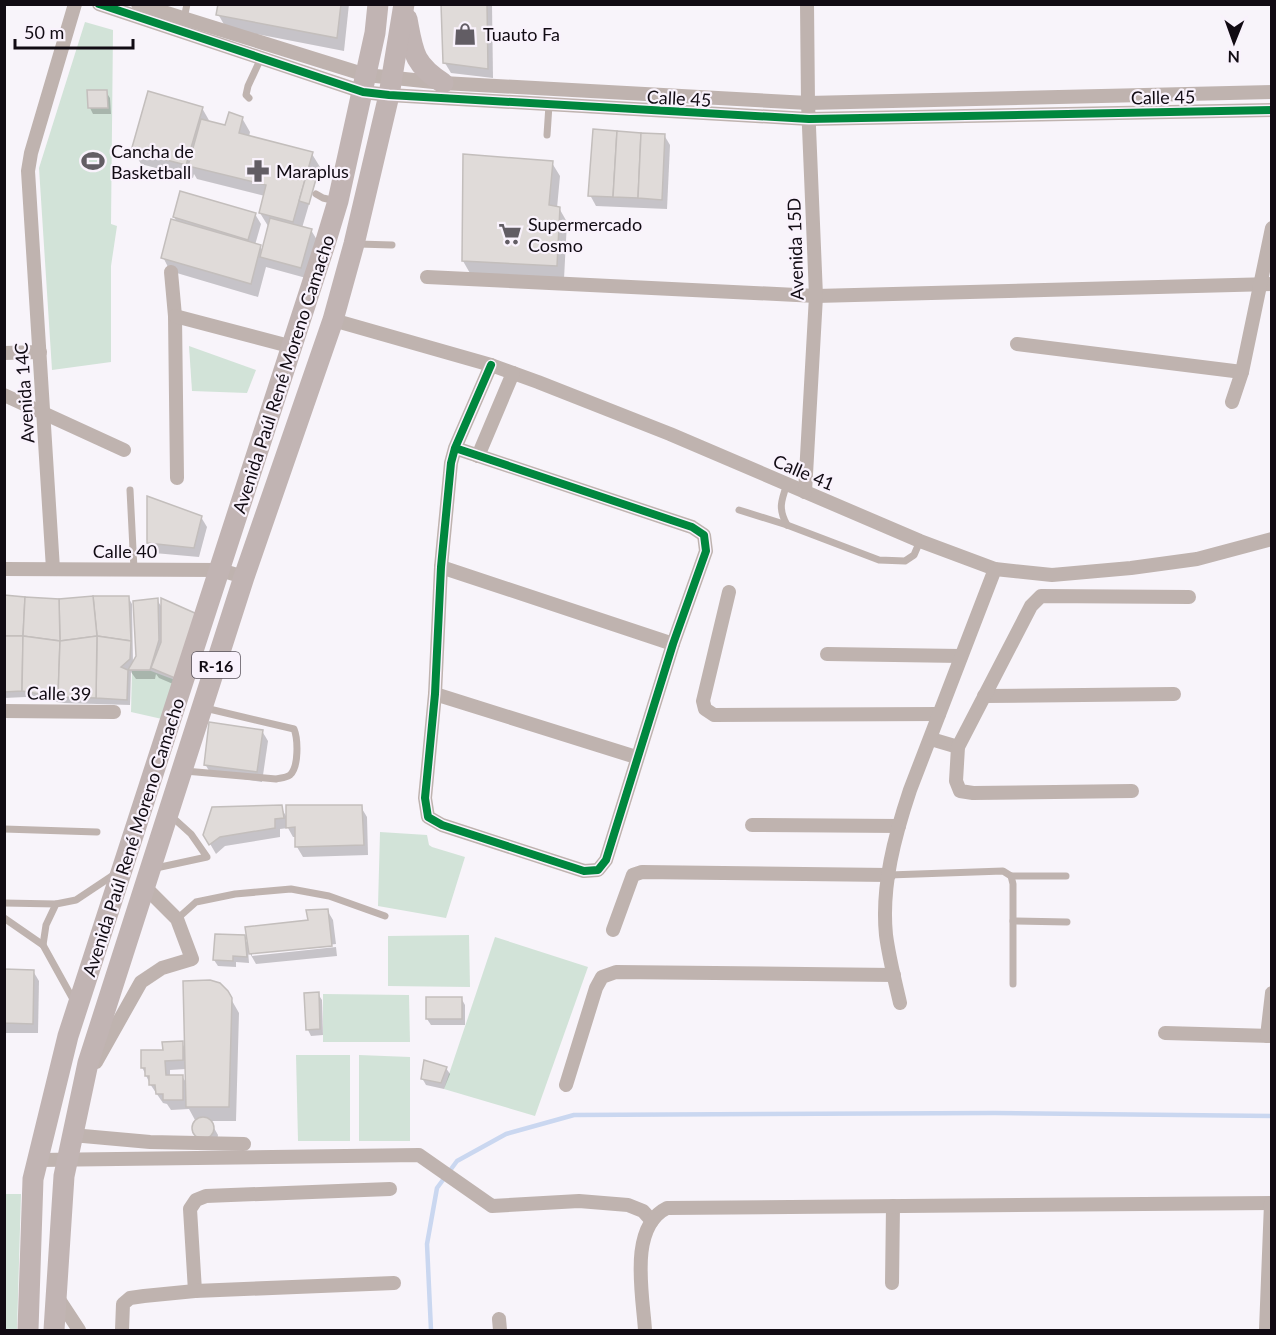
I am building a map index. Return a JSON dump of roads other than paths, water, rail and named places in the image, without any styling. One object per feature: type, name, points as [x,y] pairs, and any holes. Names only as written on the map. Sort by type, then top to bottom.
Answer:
[{"type":"main road","name":"Avenida Paúl René Moreno Camacho","points":[[28,1330],[33,1179],[68,1036],[293,347],[338,201],[365,84],[378,4]]},
{"type":"main road","name":"Avenida Paúl René Moreno Camacho","points":[[54,1330],[64,1176],[88,1063],[148,879],[180,771],[333,320],[354,244],[391,87],[404,4]]},
{"type":"main road","points":[[404,4],[413,52],[430,75],[443,83]]},
{"type":"street","name":"Avenida 14C","points":[[53,569],[28,171],[31,153],[75,4]]},
{"type":"street","name":"Calle 45","points":[[99,4],[261,58],[365,84],[549,105],[809,119],[1272,110]]},
{"type":"street","name":"Calle 45","points":[[138,4],[365,84]]},
{"type":"street","name":"Avenida 15D","points":[[805,492],[816,296],[808,103],[807,4]]},
{"type":"street","name":"Calle 45","points":[[391,87],[443,83],[808,103],[1272,92]]},
{"type":"street","points":[[1232,402],[1266,285],[1272,228]]},
{"type":"street","points":[[171,272],[175,316],[177,478]]},
{"type":"street","points":[[427,277],[816,296],[1266,285]]},
{"type":"street","points":[[175,316],[293,347]]},
{"type":"street","name":"Calle 41","points":[[333,320],[513,373],[670,434],[920,541],[995,569],[1052,575],[1131,568],[1197,559],[1272,539]]},
{"type":"street","points":[[1017,344],[1242,372]]},
{"type":"street","points":[[4,353],[40,352]]},
{"type":"street","points":[[455,448],[692,527],[704,535],[706,551],[636,757],[606,860],[598,870],[584,871],[573,868],[442,825],[428,817],[425,798],[435,694],[441,567],[451,463],[455,448],[491,365]]},
{"type":"street","points":[[478,456],[513,373]]},
{"type":"street","points":[[4,394],[124,450]]},
{"type":"street","points":[[441,567],[673,644]]},
{"type":"street","name":"Calle 40","points":[[4,569],[220,570],[244,577]]},
{"type":"street","points":[[900,1003],[886,934],[889,874],[899,826],[910,790],[995,569]]},
{"type":"street","points":[[729,592],[703,701],[705,709],[714,715],[939,714]]},
{"type":"street","points":[[1132,791],[973,793],[960,791],[956,781],[958,747],[1031,606],[1041,596],[1190,597]]},
{"type":"street","points":[[826,654],[962,656]]},
{"type":"street","points":[[435,694],[636,757]]},
{"type":"street","points":[[984,696],[1173,694]]},
{"type":"street","name":"Calle 39","points":[[4,711],[114,712]]},
{"type":"street","points":[[931,739],[958,747]]},
{"type":"street","points":[[752,825],[899,826]]},
{"type":"street","points":[[613,930],[633,875],[642,872],[889,874]]},
{"type":"street","points":[[83,1088],[141,982],[162,968],[192,959],[177,919],[148,879]]},
{"type":"street","points":[[566,1085],[596,988],[602,977],[616,972],[894,975]]},
{"type":"street","points":[[1165,1033],[1269,1036],[1272,993]]},
{"type":"street","points":[[72,1136],[150,1142],[244,1144]]},
{"type":"street","points":[[38,1160],[419,1155],[492,1206],[579,1201],[628,1205],[643,1211],[652,1221]]},
{"type":"street","points":[[195,1291],[190,1209],[196,1200],[206,1196],[390,1189]]},
{"type":"street","points":[[645,1330],[641,1252],[652,1221],[667,1208],[1271,1203],[1266,1330]]},
{"type":"street","points":[[892,1283],[893,1206]]},
{"type":"street","points":[[122,1330],[123,1304],[130,1298],[195,1291],[394,1283]]},
{"type":"street","points":[[56,1295],[79,1330]]},
{"type":"lane","points":[[184,19],[187,4]]},
{"type":"lane","points":[[249,98],[246,95],[248,87],[261,58]]},
{"type":"lane","points":[[547,135],[549,105]]},
{"type":"lane","points":[[316,194],[338,201]]},
{"type":"lane","points":[[354,244],[392,245]]},
{"type":"lane","points":[[787,484],[780,502],[780,513],[787,525]]},
{"type":"lane","points":[[130,490],[134,569]]},
{"type":"lane","points":[[740,510],[879,560],[905,561],[914,555],[920,541]]},
{"type":"lane","points":[[180,771],[276,779],[288,776],[295,769],[297,737],[294,729],[202,707]]},
{"type":"lane","points":[[148,879],[207,857],[183,825],[168,813]]},
{"type":"lane","points":[[4,829],[97,832]]},
{"type":"lane","points":[[4,903],[56,904],[76,900],[122,869]]},
{"type":"lane","points":[[889,874],[1004,871],[1011,876],[1066,876]]},
{"type":"lane","points":[[1011,876],[1013,884],[1013,984]]},
{"type":"lane","points":[[177,919],[196,902],[235,894],[291,889],[329,896],[385,916]]},
{"type":"lane","points":[[43,945],[46,926],[56,904]]},
{"type":"lane","points":[[4,918],[43,945],[77,1008]]},
{"type":"lane","points":[[1013,921],[1067,922]]},
{"type":"waterway","points":[[431,1330],[427,1244],[437,1188],[457,1161],[506,1134],[574,1115],[995,1113],[1272,1116]]},
{"type":"place","name":"Tuauto Fa","points":[[465,34]]},
{"type":"place","name":"Cancha de Basketball","points":[[93,161]]},
{"type":"place","name":"Maraplus","points":[[258,171]]},
{"type":"place","name":"Supermercado Cosmo","points":[[510,234]]}]
